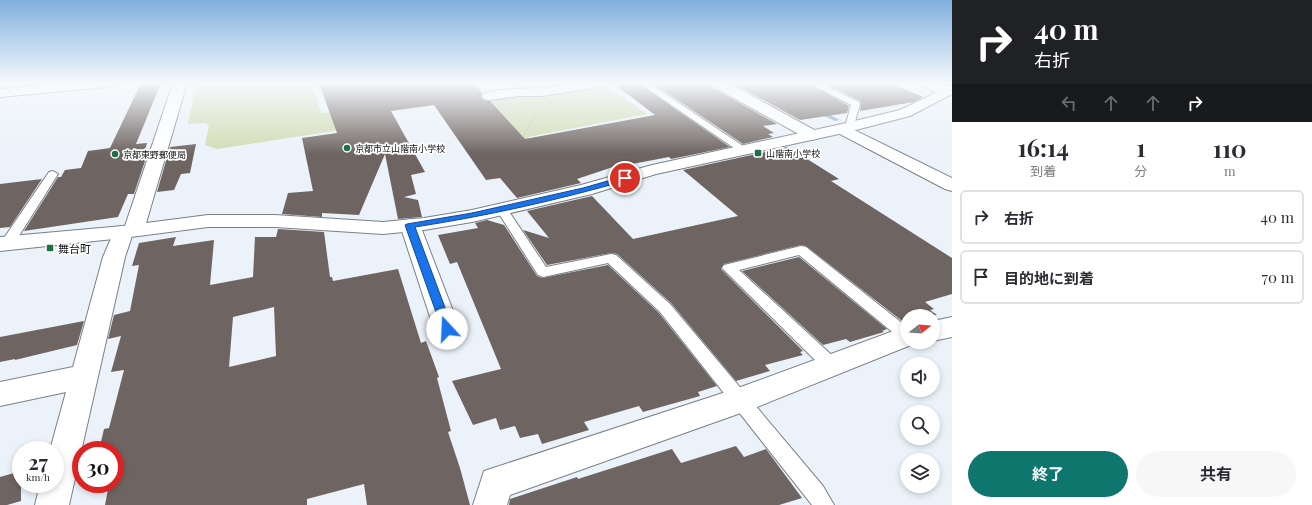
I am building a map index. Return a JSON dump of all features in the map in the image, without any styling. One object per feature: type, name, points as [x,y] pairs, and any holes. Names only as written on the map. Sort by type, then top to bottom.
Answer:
[{"type":"street","points":[[52,505],[114,257],[128,231],[172,107]]},
{"type":"street","points":[[760,107],[812,135]]},
{"type":"street","points":[[4,244],[208,221],[275,221],[383,228],[472,216],[585,190],[652,170],[846,128],[905,113],[918,107]]},
{"type":"street","points":[[846,128],[952,185]]},
{"type":"street","points":[[410,225],[447,329]]},
{"type":"street","points":[[940,330],[952,327]]},
{"type":"street","points":[[490,505],[496,483],[742,400],[900,339]]},
{"type":"street","points":[[0,394],[84,376]]},
{"type":"lane","points":[[679,107],[744,150]]},
{"type":"lane","points":[[846,128],[855,107]]},
{"type":"lane","points":[[4,244],[53,174]]},
{"type":"lane","points":[[502,208],[543,272],[610,258],[665,308],[723,380],[742,400],[816,492],[824,505]]},
{"type":"lane","points":[[831,365],[729,268],[801,250],[900,330]]},
{"type":"path","points":[[521,139],[540,109]]},
{"type":"green space","points":[[192,107],[319,107],[321,113],[340,111],[347,129],[217,149],[205,145],[209,125],[205,123],[188,124]]},
{"type":"green space","points":[[493,107],[636,107],[647,114],[528,137],[575,182],[557,184]]},
{"type":"building","points":[[130,107],[151,107],[136,144],[147,143],[145,150],[149,149],[134,194],[128,194],[118,217],[24,231],[58,177],[61,177],[65,170],[81,168],[88,151],[110,148]]},
{"type":"building","points":[[327,107],[423,107],[391,111],[425,172],[411,175],[416,194],[404,197],[418,200],[422,217],[398,219],[385,154],[359,215],[322,213],[322,217],[282,214],[288,193],[313,191],[302,138],[337,133]]},
{"type":"building","points":[[435,107],[495,107],[525,139],[655,115],[644,107],[672,107],[730,147],[671,159],[669,157],[627,165],[625,163],[577,179],[581,183],[517,198],[500,178],[486,180]]},
{"type":"building","points":[[687,107],[746,107],[777,124],[763,126],[774,133],[768,134],[773,137],[743,144]]},
{"type":"building","points":[[775,107],[849,107],[847,113],[800,120]]},
{"type":"building","points":[[861,107],[887,107],[860,111]]},
{"type":"building","points":[[196,144],[190,173],[181,174],[174,190],[157,192],[170,147]]},
{"type":"building","points":[[788,147],[839,179],[831,181],[952,258],[952,294],[925,302],[934,309],[900,309],[900,319],[806,246],[801,245],[724,264],[721,269],[803,351],[800,352],[803,355],[765,365],[770,371],[736,381],[671,303],[617,254],[611,253],[547,265],[523,230],[549,238],[527,211],[592,196],[633,239],[738,216],[683,170]]},
{"type":"building","points":[[42,179],[10,227],[0,228],[0,184]]},
{"type":"building","points":[[487,220],[504,225],[537,276],[542,278],[608,265],[659,313],[717,386],[698,392],[700,396],[643,412],[639,406],[584,422],[589,430],[542,444],[538,434],[520,438],[515,426],[500,430],[496,418],[473,425],[452,381],[501,369],[457,262],[450,264],[438,235],[478,228],[475,223]]},
{"type":"building","points":[[278,229],[324,232],[330,277],[332,277],[333,281],[398,269],[421,343],[426,341],[439,377],[437,378],[451,431],[448,432],[470,505],[367,505],[364,484],[307,499],[307,505],[105,505],[107,493],[124,493],[124,441],[101,441],[104,429],[109,428],[124,370],[111,372],[121,336],[108,339],[114,315],[130,311],[139,265],[132,266],[139,243],[176,237],[173,246],[214,240],[210,285],[253,277],[255,237],[276,237]],"holes":[[[274,307],[276,356],[229,367],[233,317]]]},
{"type":"building","points":[[799,257],[887,329],[882,331],[884,332],[850,342],[846,339],[823,345],[742,271]]},
{"type":"building","points":[[84,321],[77,345],[15,360],[0,362],[0,337]]},
{"type":"building","points":[[736,446],[744,457],[766,449],[802,498],[779,505],[509,505],[510,499],[577,477],[578,479],[672,449],[681,463]]},
{"type":"building","points":[[12,474],[12,493],[21,493],[21,501],[7,505],[0,505],[0,477]]},
{"type":"waterway","points":[[820,112],[837,120]]},
{"type":"place","name":"京都市立山階南小学校","points":[[347,148]]},
{"type":"place","name":"山階南小学校","points":[[758,153]]},
{"type":"place","name":"京都東野郵便局","points":[[115,154]]},
{"type":"place","name":"舞台町","points":[[50,248]]},
{"type":"route","points":[[447,329],[410,225],[472,216],[585,190],[625,178]]}]
